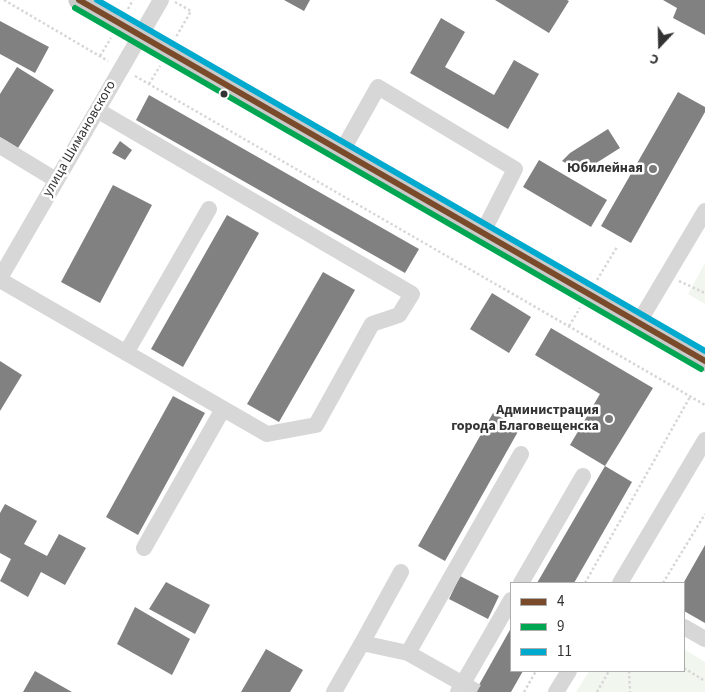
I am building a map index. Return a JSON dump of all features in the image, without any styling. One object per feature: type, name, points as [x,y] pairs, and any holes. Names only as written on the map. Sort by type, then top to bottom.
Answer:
[{"type":"main road","points":[[79,0],[705,361]]},
{"type":"street","name":"улица Шимановского","points":[[0,279],[161,0]]},
{"type":"street","points":[[342,151],[378,88],[515,169],[483,232]]},
{"type":"street","points":[[0,279],[268,434],[316,425],[372,324],[400,315],[412,294],[97,110]]},
{"type":"street","points":[[0,146],[56,180]]},
{"type":"street","points":[[126,353],[209,209]]},
{"type":"street","points":[[639,322],[705,211]]},
{"type":"street","points":[[144,548],[223,409]]},
{"type":"street","points":[[621,582],[705,440]]},
{"type":"street","points":[[408,653],[521,454]]},
{"type":"street","points":[[522,582],[583,476]]},
{"type":"street","points":[[334,692],[401,572]]},
{"type":"street","points":[[362,643],[408,653],[461,688],[510,602]]},
{"type":"street","points":[[685,628],[705,639]]},
{"type":"street","points":[[556,692],[568,672]]},
{"type":"path","points":[[4,0],[705,405]]},
{"type":"path","points":[[171,0],[192,11]]},
{"type":"path","points":[[668,274],[705,293]]},
{"type":"path","points":[[586,582],[690,397]]},
{"type":"path","points":[[664,582],[705,514]]},
{"type":"path","points":[[685,669],[705,681]]},
{"type":"path","points":[[524,692],[535,672]]},
{"type":"path","points":[[597,692],[608,672]]},
{"type":"path","points":[[629,672],[630,692]]},
{"type":"shaded area","points":[[705,263],[705,304],[688,294]]},
{"type":"shaded area","points":[[685,650],[705,662],[705,692],[576,692],[588,672],[685,672]]},
{"type":"building","points":[[284,0],[310,0],[304,11]]},
{"type":"building","points":[[495,0],[567,0],[569,1],[549,33]]},
{"type":"building","points":[[663,0],[705,0],[705,35],[673,18],[677,8]]},
{"type":"building","points":[[441,18],[465,32],[445,67],[494,95],[514,60],[539,74],[508,129],[410,73]]},
{"type":"building","points":[[0,21],[49,47],[35,73],[0,54]]},
{"type":"building","points":[[17,67],[54,90],[18,148],[0,137],[0,94]]},
{"type":"building","name":"Юбилейная","points":[[678,92],[705,107],[705,112],[631,243],[601,226]]},
{"type":"building","points":[[149,95],[419,249],[405,273],[136,120]]},
{"type":"building","points":[[608,129],[620,148],[582,172],[562,161],[570,153]]},
{"type":"building","points":[[120,141],[132,150],[125,160],[112,153]]},
{"type":"building","points":[[539,160],[607,200],[591,227],[523,187]]},
{"type":"building","points":[[113,185],[152,205],[100,303],[61,282]]},
{"type":"building","points":[[227,215],[259,233],[183,367],[151,349]]},
{"type":"building","points":[[323,272],[355,290],[279,422],[247,404]]},
{"type":"building","points":[[492,293],[531,317],[509,353],[470,329]]},
{"type":"building","name":"Администрация города Благовещенска","points":[[551,328],[653,388],[605,466],[570,445],[600,394],[535,355]]},
{"type":"building","points":[[0,361],[22,375],[0,411]]},
{"type":"building","points":[[173,396],[205,413],[138,535],[106,517]]},
{"type":"building","points":[[493,413],[520,428],[445,561],[418,546]]},
{"type":"building","points":[[605,466],[632,482],[575,582],[538,582]]},
{"type":"building","points":[[5,504],[37,521],[24,544],[47,556],[59,534],[86,548],[65,585],[41,572],[28,597],[0,581],[11,559],[0,553],[0,513]]},
{"type":"building","points":[[705,545],[705,623],[685,612],[684,582]]},
{"type":"building","points":[[460,576],[499,596],[488,619],[449,599]]},
{"type":"building","points":[[166,582],[210,605],[195,634],[149,609]]},
{"type":"building","points":[[135,607],[190,639],[172,675],[117,644]]},
{"type":"building","points":[[510,630],[510,672],[522,672],[511,692],[475,692]]},
{"type":"building","points":[[266,649],[303,670],[290,692],[241,692]]},
{"type":"building","points":[[35,671],[72,692],[23,692]]},
{"type":"tunnel","points":[[463,684],[477,692]]},
{"type":"transit line","name":"4","points":[[79,0],[705,361]]},
{"type":"transit line","name":"11","points":[[97,0],[705,351]]},
{"type":"transit line","name":"9","points":[[75,8],[701,369]]},
{"type":"place","name":"Юбилейная","points":[[653,169]]},
{"type":"place","name":"Администрация города Благовещенска","points":[[609,419]]}]
